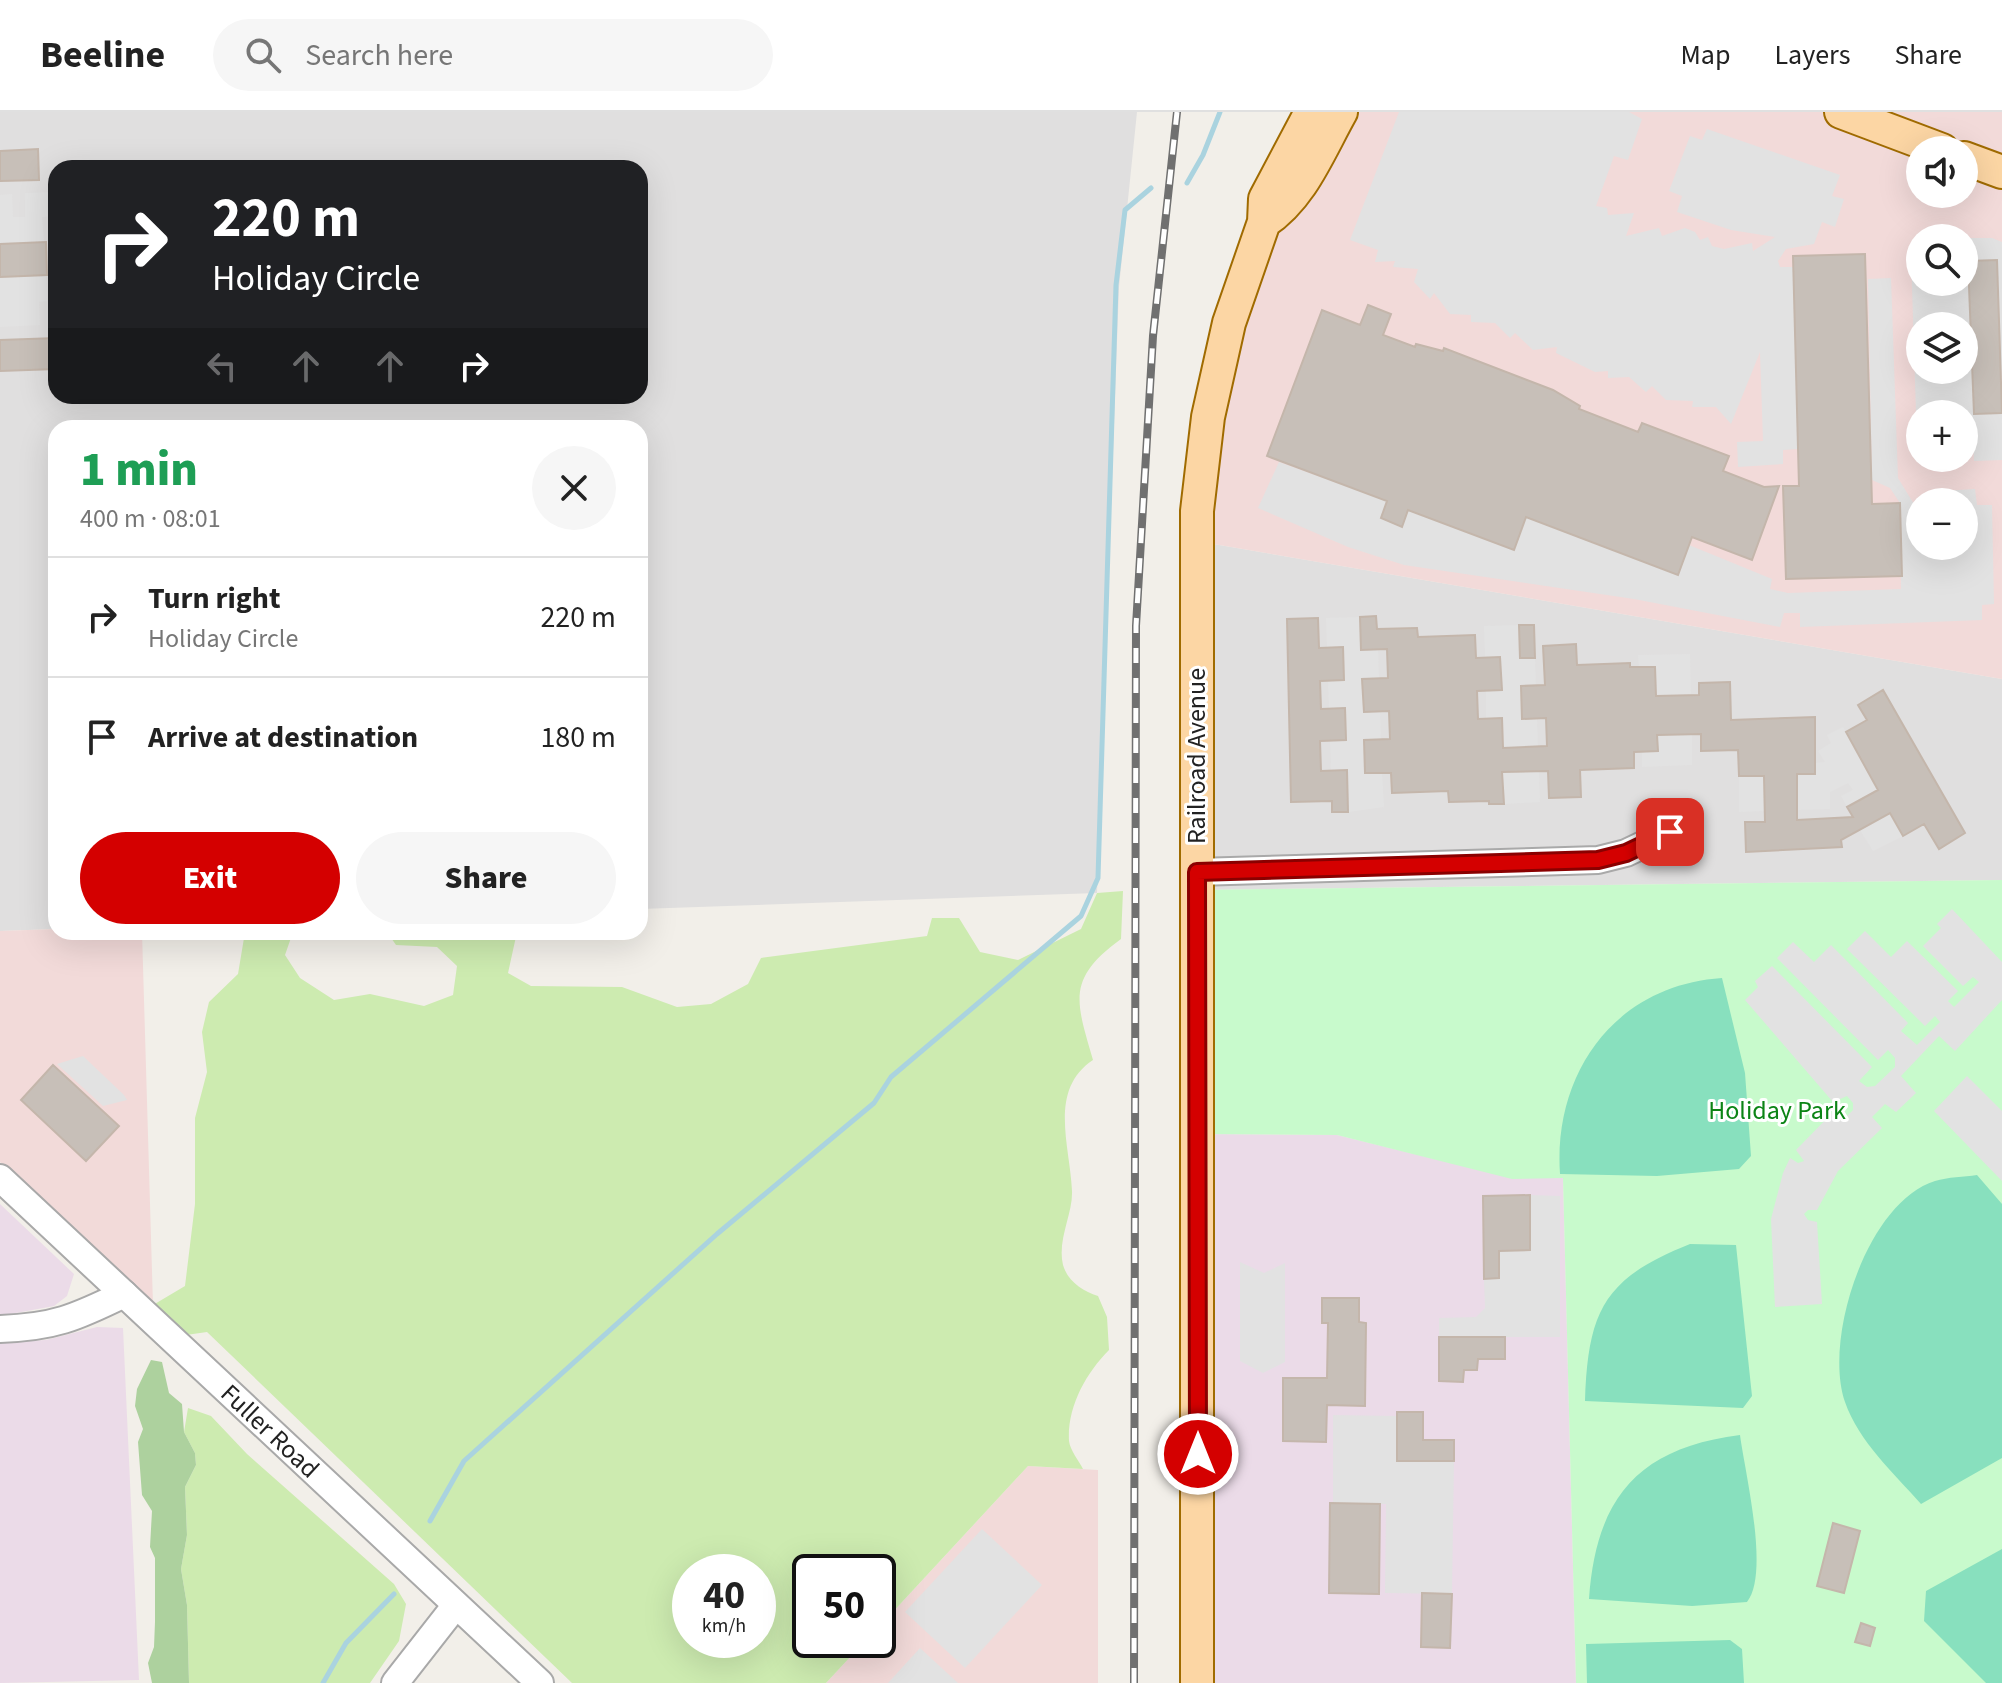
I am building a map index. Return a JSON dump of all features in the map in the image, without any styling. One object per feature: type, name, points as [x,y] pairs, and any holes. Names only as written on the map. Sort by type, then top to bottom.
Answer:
[{"type":"main road","name":"Railroad Avenue","points":[[1197,1683],[1197,511],[1208,417],[1229,323],[1264,222],[1265,199],[1311,112]]},
{"type":"main road","name":"Railroad Avenue","points":[[1264,222],[1282,210],[1297,192],[1341,112]]},
{"type":"main road","points":[[1841,112],[1906,136]]},
{"type":"main road","points":[[1978,163],[2002,172]]},
{"type":"street","points":[[1197,872],[1598,860],[1626,853],[1670,832]]},
{"type":"street","name":"Fuller Road","points":[[0,1178],[540,1683]]},
{"type":"street","points":[[0,1329],[45,1327],[72,1320],[124,1294]]},
{"type":"street","points":[[395,1683],[456,1605]]},
{"type":"shaded area","points":[[0,112],[1137,112],[1119,287],[1097,893],[648,909],[648,420],[48,420],[48,929],[0,931]]},
{"type":"shaded area","points":[[1341,112],[2002,112],[2002,679],[1196,541],[1229,323]]},
{"type":"shaded area","points":[[1399,112],[1629,112],[1642,119],[1628,160],[1614,156],[1596,206],[1607,208],[1608,215],[1634,213],[1626,236],[1659,228],[1662,236],[1685,228],[1695,232],[1700,240],[1708,237],[1712,246],[1724,249],[1752,243],[1753,251],[1775,237],[1731,230],[1677,212],[1682,196],[1669,191],[1690,136],[1702,140],[1707,129],[1840,175],[1832,196],[1844,199],[1835,227],[1822,222],[1814,244],[1786,249],[1778,261],[1780,267],[1793,267],[1798,449],[1783,450],[1783,464],[1738,467],[1737,442],[1763,441],[1760,352],[1731,424],[1716,407],[1692,407],[1693,401],[1666,400],[1652,386],[1646,392],[1629,377],[1608,378],[1608,371],[1595,372],[1556,353],[1557,347],[1533,350],[1515,333],[1510,338],[1495,323],[1471,322],[1471,315],[1450,314],[1434,293],[1430,299],[1414,282],[1418,269],[1393,267],[1395,261],[1375,262],[1378,250],[1350,240]]},
{"type":"shaded area","points":[[48,192],[48,217],[42,217],[44,241],[0,243],[0,195],[12,194],[13,217],[25,217],[25,193]]},
{"type":"shaded area","points":[[1978,238],[2002,242],[2002,390],[1997,260],[1978,261]]},
{"type":"shaded area","points":[[46,276],[47,301],[39,302],[40,325],[0,327],[0,278]]},
{"type":"shaded area","points":[[1891,278],[1898,478],[1906,491],[1906,560],[1978,560],[1978,505],[1992,505],[1994,604],[1982,605],[1982,620],[1800,627],[1800,613],[1784,613],[1780,627],[1634,599],[1404,565],[1348,547],[1258,508],[1279,462],[1387,501],[1381,518],[1401,526],[1408,510],[1513,550],[1526,517],[1677,575],[1689,545],[1772,579],[1770,589],[1788,593],[1901,589],[1900,503],[1890,488],[1872,480],[1868,279]]},
{"type":"shaded area","points":[[1912,296],[1969,296],[1970,312],[1913,312]]},
{"type":"shaded area","points":[[1915,384],[1973,384],[1973,400],[1916,400]]},
{"type":"shaded area","points":[[1978,413],[2002,413],[2002,460],[1978,461]]},
{"type":"shaded area","points":[[1196,541],[2002,679],[2002,880],[1197,890]]},
{"type":"shaded area","points":[[1360,617],[1378,649],[1379,678],[1362,680],[1364,712],[1380,712],[1381,739],[1364,740],[1365,773],[1382,773],[1384,807],[1349,812],[1347,770],[1331,770],[1330,741],[1346,740],[1345,708],[1329,708],[1328,681],[1344,680],[1343,648],[1327,648],[1326,618]]},
{"type":"shaded area","points":[[1519,625],[1520,658],[1535,658],[1536,686],[1521,687],[1522,719],[1537,718],[1540,802],[1504,804],[1502,772],[1488,772],[1502,718],[1486,718],[1486,690],[1502,689],[1500,658],[1485,658],[1484,626]]},
{"type":"shaded area","points":[[1690,654],[1691,696],[1678,734],[1692,735],[1692,765],[1642,767],[1642,751],[1658,750],[1655,667],[1639,667],[1638,655]]},
{"type":"shaded area","points":[[1843,727],[1858,754],[1882,764],[1868,772],[1903,836],[1873,851],[1860,830],[1873,822],[1847,807],[1841,796],[1853,790],[1848,783],[1830,792],[1830,809],[1797,810],[1796,797],[1765,811],[1739,812],[1739,776],[1815,774],[1815,763],[1825,762],[1818,751],[1831,743],[1827,735]]},
{"type":"shaded area","points":[[1952,909],[2002,962],[2002,1000],[1955,1051],[1939,1036],[1901,1076],[1916,1093],[1896,1112],[1885,1104],[1872,1117],[1882,1128],[1838,1171],[1817,1210],[1808,1210],[1804,1214],[1808,1220],[1817,1222],[1822,1304],[1775,1307],[1771,1219],[1783,1173],[1790,1158],[1798,1163],[1804,1161],[1796,1150],[1835,1110],[1841,1117],[1847,1116],[1853,1110],[1853,1103],[1847,1096],[1833,1102],[1745,1000],[1758,987],[1755,981],[1772,966],[1872,1067],[1859,1081],[1867,1087],[1875,1086],[1895,1067],[1895,1058],[1888,1050],[1878,1060],[1777,958],[1793,942],[1814,962],[1831,945],[1908,1023],[1901,1031],[1917,1045],[1940,1022],[1935,1016],[1925,1026],[1847,949],[1865,931],[1891,957],[1907,941],[1958,991],[1948,1001],[1954,1007],[1979,982],[1973,977],[1963,986],[1923,946],[1941,928],[1937,924]]},
{"type":"shaded area","points":[[48,929],[48,940],[142,940],[153,1305],[0,1162],[0,931]]},
{"type":"shaded area","points":[[83,1056],[127,1100],[103,1106],[57,1064]]},
{"type":"shaded area","points":[[1967,1076],[2002,1111],[2002,1181],[1934,1111]]},
{"type":"shaded area","points":[[1198,1134],[1337,1135],[1512,1178],[1563,1178],[1576,1683],[1196,1683]]},
{"type":"shaded area","points":[[1530,1195],[1560,1196],[1560,1337],[1439,1337],[1439,1318],[1476,1317],[1485,1308],[1484,1279],[1499,1278],[1499,1251],[1530,1250]]},
{"type":"shaded area","points":[[0,1204],[74,1274],[67,1296],[54,1306],[0,1316]]},
{"type":"shaded area","points":[[1240,1262],[1264,1273],[1285,1263],[1285,1362],[1263,1373],[1240,1361]]},
{"type":"shaded area","points":[[97,1327],[123,1328],[139,1680],[0,1683],[0,1342],[46,1340]]},
{"type":"shaded area","points":[[1333,1415],[1397,1416],[1397,1461],[1454,1461],[1452,1594],[1385,1593],[1386,1504],[1333,1503]]},
{"type":"shaded area","points":[[1028,1466],[1098,1470],[1098,1683],[826,1683],[849,1658],[896,1658],[896,1609]]},
{"type":"shaded area","points":[[982,1529],[1042,1585],[965,1668],[905,1612]]},
{"type":"shaded area","points":[[920,1648],[958,1683],[888,1683]]},
{"type":"green space","name":"Holiday Park","points":[[2002,880],[2002,1683],[1576,1683],[1563,1178],[1512,1179],[1337,1135],[1198,1134],[1197,890]]},
{"type":"green space","points":[[1123,891],[1121,939],[1103,953],[1083,979],[1080,1006],[1093,1060],[1079,1072],[1070,1087],[1066,1103],[1072,1191],[1062,1246],[1063,1265],[1077,1285],[1098,1296],[1107,1317],[1109,1350],[1086,1380],[1071,1416],[1069,1441],[1083,1469],[1028,1466],[896,1609],[896,1554],[792,1554],[792,1658],[849,1658],[826,1683],[572,1683],[207,1332],[186,1335],[153,1305],[185,1286],[195,1204],[195,1118],[207,1072],[202,1032],[209,1002],[238,974],[244,940],[290,940],[285,955],[300,978],[334,1000],[370,994],[424,1006],[453,995],[457,966],[437,947],[396,945],[393,940],[515,940],[508,973],[531,986],[622,987],[677,1007],[711,1004],[748,984],[761,958],[927,936],[932,918],[959,918],[980,952],[1018,960],[1081,929],[1097,893]]},
{"type":"green space","points":[[1722,978],[1745,1073],[1751,1156],[1739,1169],[1657,1176],[1560,1174],[1561,1137],[1567,1101],[1580,1069],[1599,1040],[1622,1016],[1651,997],[1684,984]]},
{"type":"green space","points":[[1977,1175],[2002,1204],[2002,1458],[1921,1504],[1888,1468],[1851,1417],[1840,1375],[1840,1344],[1856,1276],[1889,1216],[1911,1194],[1935,1181]]},
{"type":"green space","points":[[1690,1244],[1736,1245],[1752,1396],[1743,1408],[1585,1401],[1591,1343],[1606,1302],[1638,1270]]},
{"type":"green space","points":[[151,1360],[162,1362],[169,1393],[182,1404],[184,1432],[195,1453],[196,1465],[185,1487],[187,1535],[181,1569],[187,1605],[189,1683],[152,1683],[148,1663],[154,1647],[155,1558],[150,1547],[152,1511],[142,1495],[138,1442],[143,1429],[135,1406],[137,1389]]},
{"type":"green space","points":[[188,1408],[211,1416],[247,1454],[394,1584],[406,1604],[399,1641],[370,1683],[189,1683],[187,1605],[181,1569],[187,1535],[185,1487],[196,1465],[195,1453],[184,1432]]},
{"type":"green space","points":[[1740,1435],[1756,1546],[1754,1588],[1747,1602],[1692,1606],[1589,1599],[1593,1563],[1601,1533],[1613,1506],[1629,1484],[1649,1466],[1674,1452]]},
{"type":"green space","points":[[2002,1549],[2002,1683],[1986,1683],[1924,1621],[1926,1591]]},
{"type":"green space","points":[[1730,1640],[1742,1649],[1744,1683],[1587,1683],[1586,1644]]},
{"type":"building","points":[[38,149],[39,180],[0,181],[0,151]]},
{"type":"building","points":[[46,242],[47,275],[0,277],[0,244]]},
{"type":"building","points":[[1865,254],[1872,504],[1900,503],[1902,576],[1786,579],[1783,486],[1799,486],[1793,256]]},
{"type":"building","points":[[1997,260],[2002,413],[1978,414],[1978,400],[1973,400],[1973,384],[1978,384],[1978,312],[1970,312],[1969,296],[1978,296],[1978,261]]},
{"type":"building","points":[[1368,305],[1391,314],[1383,335],[1415,347],[1416,344],[1443,351],[1444,348],[1553,390],[1580,406],[1579,409],[1638,432],[1642,423],[1729,456],[1723,471],[1764,487],[1779,486],[1752,560],[1692,537],[1678,575],[1526,517],[1514,550],[1408,510],[1402,527],[1381,518],[1387,501],[1267,456],[1322,310],[1360,325]]},
{"type":"building","points":[[48,338],[48,369],[0,371],[0,340]]},
{"type":"building","points":[[1376,616],[1377,629],[1417,628],[1418,637],[1475,635],[1476,658],[1500,657],[1502,690],[1477,691],[1478,719],[1502,718],[1503,748],[1547,746],[1546,718],[1522,719],[1521,686],[1545,685],[1543,646],[1576,644],[1577,665],[1630,663],[1630,667],[1655,667],[1656,696],[1699,695],[1699,683],[1730,682],[1731,720],[1815,717],[1815,774],[1797,774],[1797,820],[1853,817],[1847,807],[1878,790],[1846,732],[1867,720],[1858,705],[1883,690],[1965,833],[1939,849],[1924,824],[1903,836],[1890,813],[1841,840],[1842,847],[1746,852],[1745,822],[1765,822],[1764,776],[1739,776],[1738,750],[1701,751],[1701,734],[1657,735],[1658,751],[1634,752],[1634,768],[1580,770],[1581,797],[1549,798],[1548,771],[1502,772],[1504,804],[1489,804],[1489,801],[1449,802],[1448,791],[1392,793],[1391,773],[1365,773],[1364,740],[1390,739],[1389,711],[1364,712],[1362,679],[1388,678],[1387,649],[1361,650],[1360,617]]},
{"type":"building","points":[[1318,618],[1319,648],[1343,647],[1344,680],[1320,681],[1321,709],[1345,708],[1346,740],[1320,741],[1321,771],[1347,770],[1348,812],[1332,812],[1332,801],[1291,802],[1287,619]]},
{"type":"building","points":[[1519,625],[1534,625],[1535,658],[1520,658]]},
{"type":"building","points":[[53,1065],[119,1126],[86,1161],[21,1100]]},
{"type":"building","points":[[1530,1195],[1530,1250],[1499,1251],[1499,1278],[1484,1279],[1483,1196]]},
{"type":"building","points":[[1322,1298],[1359,1298],[1359,1322],[1366,1323],[1365,1406],[1327,1405],[1326,1442],[1283,1441],[1283,1378],[1327,1378],[1328,1323],[1322,1323]]},
{"type":"building","points":[[1439,1337],[1505,1337],[1505,1359],[1478,1359],[1477,1370],[1464,1370],[1463,1382],[1439,1381]]},
{"type":"building","points":[[1397,1412],[1423,1412],[1423,1440],[1454,1440],[1454,1461],[1397,1461]]},
{"type":"building","points":[[1330,1503],[1380,1504],[1379,1594],[1329,1593]]},
{"type":"building","points":[[1833,1523],[1860,1531],[1844,1593],[1817,1586]]},
{"type":"building","points":[[1422,1593],[1452,1594],[1450,1648],[1421,1647]]},
{"type":"building","points":[[1861,1623],[1875,1628],[1870,1646],[1855,1642]]},
{"type":"waterway","points":[[1187,183],[1203,155],[1220,112]]},
{"type":"waterway","points":[[430,1521],[464,1461],[717,1234],[874,1103],[891,1077],[1081,916],[1098,878],[1116,285],[1125,210],[1151,188]]},
{"type":"waterway","points":[[323,1683],[346,1643],[394,1594]]},
{"type":"railway","points":[[1134,1683],[1136,626],[1153,336],[1177,112]]},
{"type":"route","points":[[1198,1454],[1197,872],[1598,860],[1626,853],[1670,832]]}]
